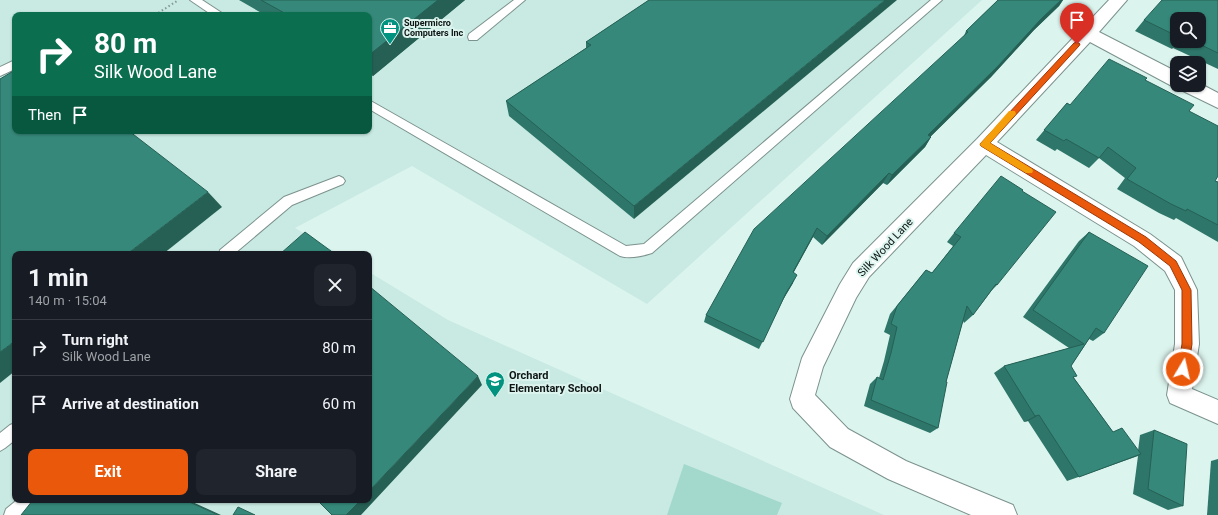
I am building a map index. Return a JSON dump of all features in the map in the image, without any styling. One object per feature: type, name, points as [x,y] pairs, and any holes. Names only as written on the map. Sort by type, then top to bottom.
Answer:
[{"type":"street","name":"Silk Wood Lane","points":[[1003,515],[897,470],[839,438],[802,400],[811,366],[848,290],[861,270],[984,144],[1119,0]]},
{"type":"street","points":[[1087,33],[1170,76]]},
{"type":"street","points":[[1201,92],[1218,101]]},
{"type":"street","points":[[984,144],[1142,240],[1173,264],[1186,290],[1187,344],[1179,394],[1218,412]]},
{"type":"lane","points":[[195,0],[215,12]]},
{"type":"lane","points":[[473,37],[520,0]]},
{"type":"lane","points":[[372,106],[625,252],[647,249],[937,0]]},
{"type":"lane","points":[[0,72],[12,66]]},
{"type":"lane","points":[[229,251],[288,202],[339,181]]},
{"type":"lane","points":[[0,443],[12,433]]},
{"type":"lane","points":[[12,515],[26,503]]},
{"type":"path","points":[[160,12],[179,0]]},
{"type":"shaded area","points":[[0,0],[982,0],[647,304],[412,166],[295,228],[334,251],[12,251],[12,503],[372,503],[372,274],[448,320],[884,515],[0,515]]},
{"type":"shaded area","points":[[684,464],[782,503],[777,515],[667,515]]},
{"type":"building","points":[[261,0],[438,0],[372,53],[372,12],[283,12]]},
{"type":"building","points":[[649,0],[885,0],[634,206],[506,101],[591,45],[586,42]]},
{"type":"building","points":[[998,0],[1061,0],[1041,19],[998,66],[928,135],[931,137],[892,175],[889,173],[827,236],[817,228],[793,272],[797,275],[786,293],[763,342],[706,315],[754,229],[968,32],[966,31]]},
{"type":"building","points":[[1162,0],[1218,0],[1218,53],[1206,47],[1206,12],[1170,12],[1170,33],[1144,20]]},
{"type":"building","points":[[1109,59],[1147,78],[1145,80],[1194,105],[1189,111],[1218,126],[1218,176],[1215,181],[1218,182],[1218,225],[1187,209],[1186,211],[1171,204],[1127,179],[1136,168],[1108,147],[1099,158],[1066,139],[1064,141],[1044,130],[1067,103],[1070,105]]},
{"type":"building","points":[[12,72],[12,134],[133,134],[208,192],[131,251],[12,251],[12,343],[0,352],[0,79]]},
{"type":"building","points":[[1001,176],[1056,212],[997,285],[996,284],[973,315],[967,306],[946,382],[938,428],[871,400],[877,377],[883,380],[891,353],[897,327],[891,324],[897,306],[926,270],[932,273],[961,237],[954,233]]},
{"type":"building","points":[[305,232],[331,251],[283,251]]},
{"type":"building","points":[[1089,232],[1148,266],[1104,333],[1096,328],[1071,366],[1077,376],[1073,377],[1113,432],[1122,428],[1141,454],[1079,477],[1039,415],[1035,416],[1004,366],[1084,344],[1033,310]]},
{"type":"building","points":[[372,288],[478,376],[372,488]]},
{"type":"building","points":[[1154,430],[1187,444],[1183,506],[1148,489]]},
{"type":"building","points":[[31,503],[192,503],[218,515],[21,515]]},
{"type":"building","points":[[320,503],[358,503],[346,515],[332,515]]},
{"type":"building","points":[[238,507],[255,515],[233,515]]},
{"type":"slow traffic","points":[[1012,114],[984,144],[1029,171]]},
{"type":"place","name":"Supermicro Computers Inc","points":[[390,45]]},
{"type":"place","name":"Orchard Elementary School","points":[[495,398]]},
{"type":"route","points":[[1077,44],[984,144],[1142,240],[1173,264],[1186,290],[1187,344],[1183,369]]}]
